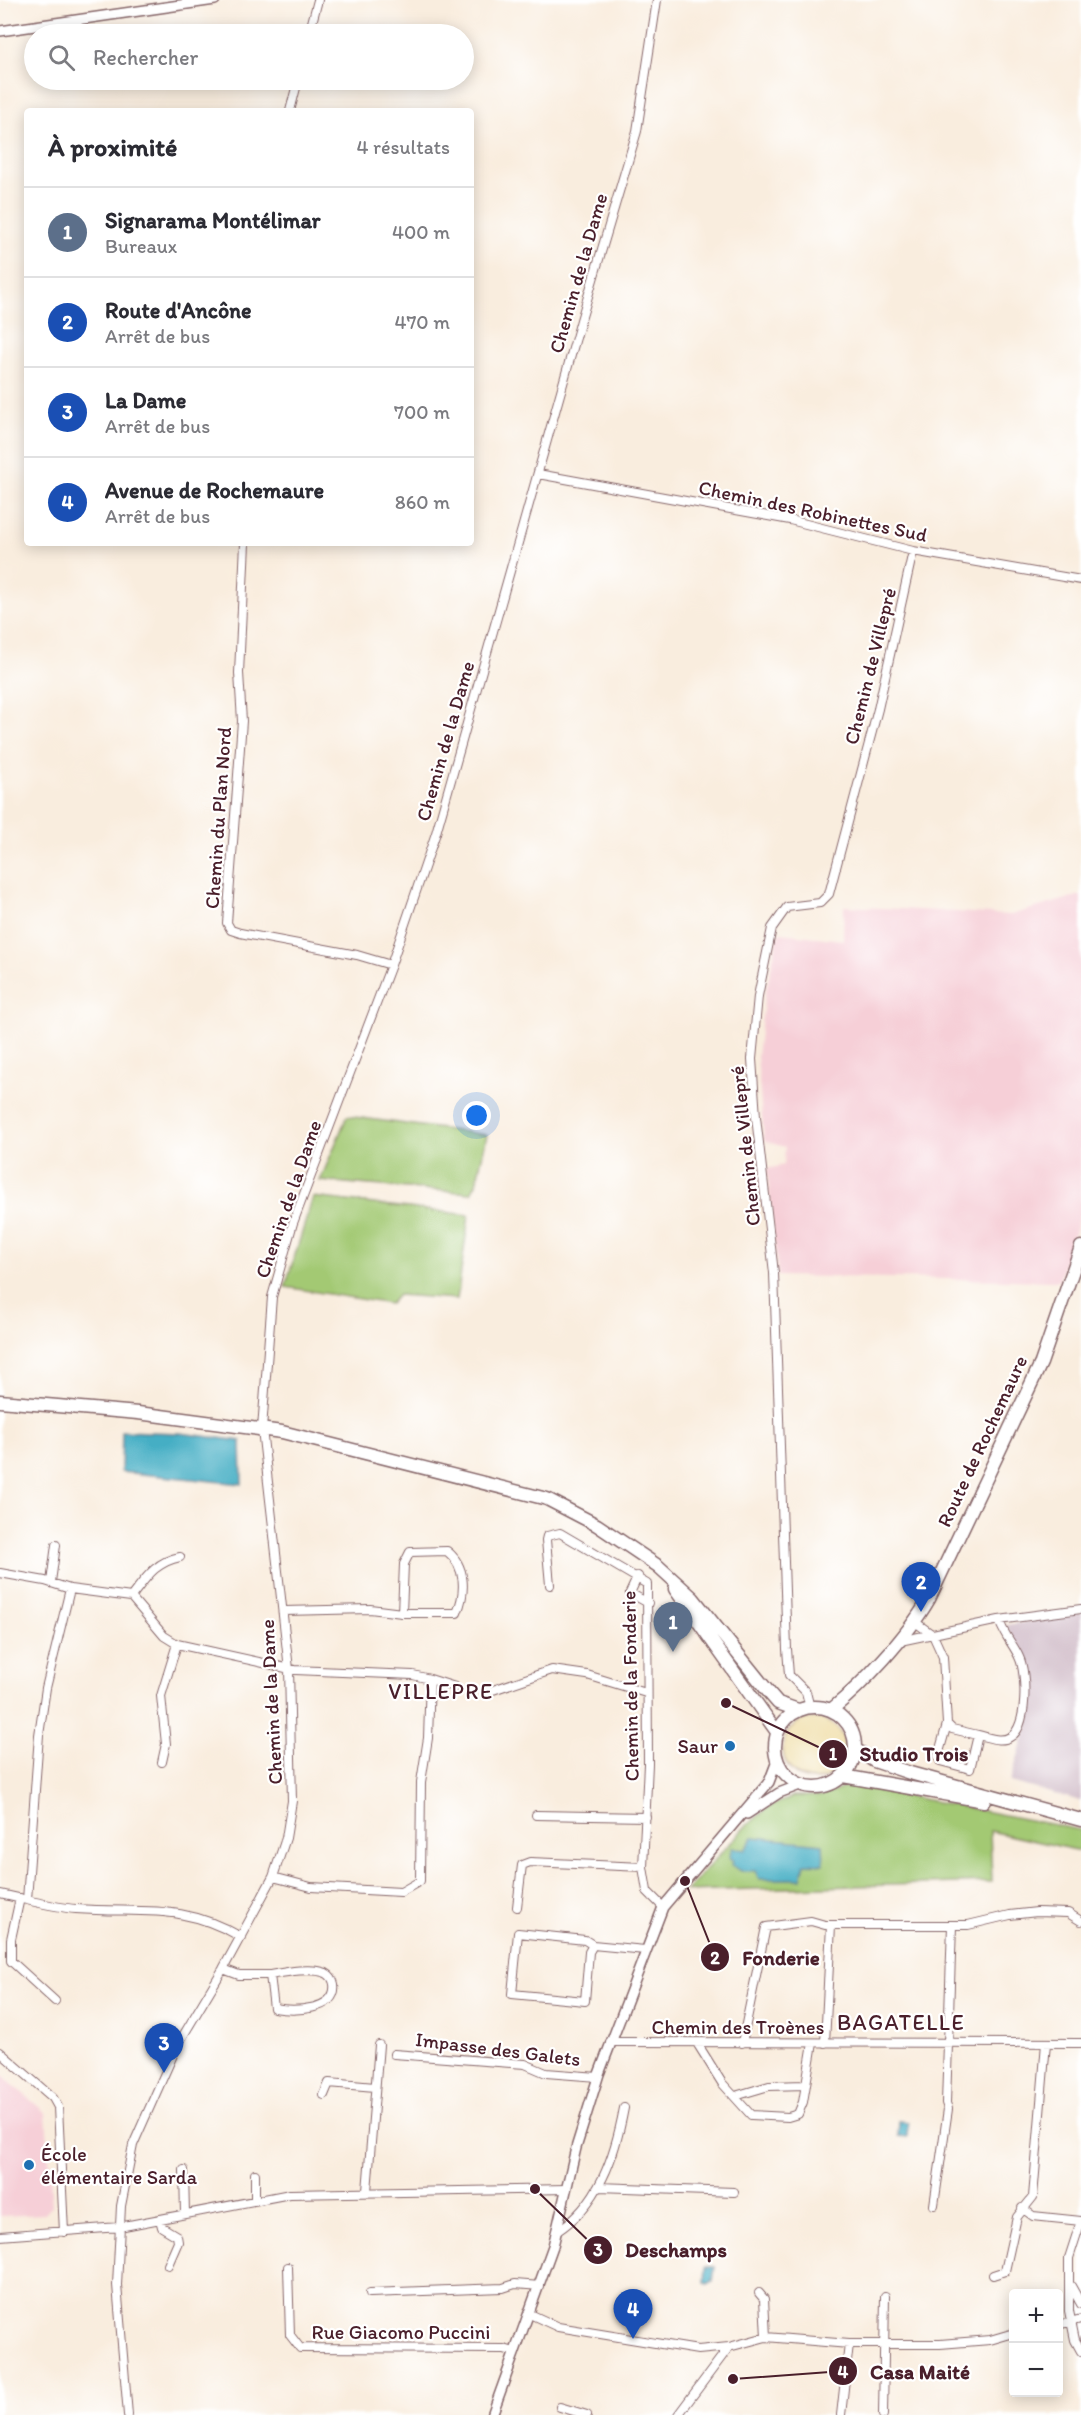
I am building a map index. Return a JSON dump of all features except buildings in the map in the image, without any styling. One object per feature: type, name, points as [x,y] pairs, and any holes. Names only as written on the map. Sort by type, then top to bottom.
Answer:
[{"type":"main road","name":"Route de Rochemaure","points":[[831,1710],[846,1698],[915,1622],[971,1515],[1036,1373],[1081,1247]]},
{"type":"main road","points":[[0,1401],[138,1413],[319,1440],[547,1499],[597,1525],[658,1566],[693,1598],[778,1703],[804,1709],[831,1710],[845,1721],[854,1739],[855,1749],[849,1768],[843,1776],[823,1787],[800,1785],[790,1779],[777,1761],[775,1742],[777,1732],[782,1723],[804,1709]]},
{"type":"main road","points":[[658,1566],[777,1732]]},
{"type":"main road","name":"Route de Rochemaure","points":[[845,1721],[860,1689],[881,1667],[898,1642]]},
{"type":"main road","points":[[855,1749],[874,1761],[1081,1820]]},
{"type":"main road","points":[[843,1776],[1043,1811]]},
{"type":"street","points":[[49,24],[215,0]]},
{"type":"street","points":[[312,24],[318,0]]},
{"type":"street","name":"Chemin de la Dame","points":[[128,2415],[123,2338],[117,2305],[120,2227],[126,2175],[133,2145],[177,2046],[223,1969],[273,1877],[286,1838],[292,1801],[289,1669],[262,1430],[272,1297],[281,1259],[391,965],[436,833],[637,131],[657,0]]},
{"type":"street","points":[[0,31],[24,28]]},
{"type":"street","points":[[291,108],[295,90]]},
{"type":"street","name":"Chemin des Robinettes Sud","points":[[538,474],[790,520],[913,551],[1081,580]]},
{"type":"street","name":"Chemin du Plan Nord","points":[[245,546],[239,673],[242,721],[226,923],[231,930],[240,933],[357,955],[391,965]]},
{"type":"street","name":"Chemin de Villepré","points":[[804,1709],[806,1692],[789,1675],[774,1273],[756,1117],[753,1059],[758,996],[772,928],[778,916],[787,907],[820,903],[829,894],[878,709],[913,551]]},
{"type":"street","name":"Chemin de la Fonderie","points":[[550,1585],[546,1540],[553,1533],[560,1533],[638,1576],[647,1584],[648,1764],[643,1867],[646,1891],[663,1907]]},
{"type":"street","points":[[51,1582],[57,1545]]},
{"type":"street","points":[[284,1611],[370,1609],[402,1613],[457,1613],[462,1602],[462,1567],[456,1558],[447,1551],[410,1552],[404,1564],[402,1613]]},
{"type":"street","points":[[131,1597],[153,1568],[161,1562],[180,1557]]},
{"type":"street","points":[[0,1573],[51,1582],[70,1589],[131,1597],[164,1636],[177,1644],[289,1669],[413,1675],[454,1687]]},
{"type":"street","points":[[638,1576],[630,1593],[648,1603]]},
{"type":"street","points":[[55,2001],[10,1961],[11,1939],[23,1899],[39,1735],[46,1688],[70,1589]]},
{"type":"street","points":[[898,1642],[999,1620],[1081,1609]]},
{"type":"street","points":[[947,1724],[952,1729],[1002,1740],[1011,1737],[1019,1727],[1024,1711],[1023,1668],[999,1620]]},
{"type":"street","points":[[915,1622],[933,1635],[940,1647],[945,1671],[947,1724],[938,1756],[940,1761],[970,1769],[978,1735]]},
{"type":"street","points":[[162,1762],[166,1744],[161,1696],[177,1644]]},
{"type":"street","points":[[490,1691],[552,1670],[587,1675],[646,1693]]},
{"type":"street","points":[[273,1877],[311,1887],[390,1892],[401,1892],[420,1881],[421,1782],[428,1738],[430,1680]]},
{"type":"street","points":[[492,2415],[540,2286],[556,2232],[576,2148],[598,2077],[663,1907],[770,1782],[777,1761]]},
{"type":"street","points":[[738,1820],[779,1792],[800,1785]]},
{"type":"street","points":[[536,1815],[646,1817]]},
{"type":"street","points":[[517,1907],[519,1875],[522,1865],[530,1862],[643,1867]]},
{"type":"street","points":[[0,1894],[76,1909],[163,1911],[193,1915],[213,1921],[241,1937]]},
{"type":"street","points":[[742,2043],[766,1927],[811,1921],[831,1925],[968,1925],[1010,1915],[1037,1912],[1068,1913],[1081,1921]]},
{"type":"street","points":[[825,2043],[831,1925]]},
{"type":"street","points":[[934,2205],[948,2109],[946,2103],[952,1925]]},
{"type":"street","points":[[593,1945],[589,1952],[585,2001],[512,1994],[518,1934],[585,1940],[593,1945],[645,1950]]},
{"type":"street","points":[[223,1969],[239,1975],[270,1975],[290,1971],[325,1972],[334,1983],[333,1995],[328,2001],[302,2011],[274,2008],[270,1975]]},
{"type":"street","name":"Chemin des Troènes","points":[[610,2042],[1081,2043]]},
{"type":"street","points":[[696,2043],[722,2083],[751,2115],[788,2117],[798,2114],[813,2043]]},
{"type":"street","points":[[993,2275],[1005,2271],[1012,2229],[1022,2208],[1033,2197],[1046,2043]]},
{"type":"street","points":[[367,2191],[380,2045]]},
{"type":"street","points":[[0,2052],[53,2098],[58,2107],[64,2232]]},
{"type":"street","name":"Impasse des Galets","points":[[394,2054],[525,2064],[546,2073],[598,2077]]},
{"type":"street","points":[[324,2095],[329,2083],[375,2087]]},
{"type":"street","points":[[735,2096],[768,2086],[805,2085]]},
{"type":"street","points":[[556,2232],[570,2223],[599,2187],[618,2140],[624,2108]]},
{"type":"street","points":[[184,2170],[185,2214]]},
{"type":"street","points":[[255,2174],[255,2201]]},
{"type":"street","points":[[599,2187],[734,2192]]},
{"type":"street","points":[[0,2236],[120,2227],[290,2194],[567,2189]]},
{"type":"street","points":[[1022,2208],[1033,2216],[1081,2221],[1069,2258],[1081,2351]]},
{"type":"street","points":[[160,2219],[162,2227],[177,2236],[178,2242],[168,2265]]},
{"type":"street","name":"Rue Giacomo Puccini","points":[[288,2266],[290,2335],[300,2348],[504,2349],[515,2352]]},
{"type":"street","points":[[370,2293],[502,2288],[515,2284],[540,2286]]},
{"type":"street","points":[[1071,2286],[1081,2304]]},
{"type":"street","points":[[759,2293],[765,2299],[766,2337]]},
{"type":"street","points":[[884,2415],[885,2296]]},
{"type":"street","points":[[530,2314],[558,2327],[698,2350],[729,2347],[766,2337],[849,2344],[885,2344],[969,2343],[1009,2335]]},
{"type":"street","points":[[841,2415],[849,2344]]},
{"type":"street","points":[[678,2415],[729,2347]]},
{"type":"street","points":[[560,2406],[587,2415]]},
{"type":"shaded area","points":[[1081,895],[1081,1212],[1059,1281],[778,1276],[767,1169],[784,1165],[785,1147],[764,1141],[757,1056],[765,994],[779,933],[843,940],[844,906],[1011,915]]},
{"type":"shaded area","points":[[1081,1613],[1081,1801],[1010,1782],[1027,1727],[1026,1666],[1006,1625]]},
{"type":"shaded area","points":[[0,2074],[46,2113],[52,2206],[45,2214],[0,2216]]},
{"type":"green space","points":[[347,1116],[487,1135],[476,1184],[471,1193],[320,1181]]},
{"type":"green space","points":[[313,1197],[469,1215],[457,1299],[398,1295],[390,1304],[285,1287]]},
{"type":"green space","points":[[851,1785],[1081,1830],[1081,1851],[990,1831],[992,1882],[686,1891],[744,1828],[769,1807],[793,1796],[822,1796]]},
{"type":"sand","points":[[808,1718],[820,1718],[836,1727],[843,1737],[845,1749],[843,1761],[836,1771],[820,1780],[808,1780],[797,1775],[788,1766],[783,1755],[783,1743],[788,1732],[797,1723]]},
{"type":"water","points":[[122,1431],[180,1433],[241,1441],[242,1484],[121,1472]]},
{"type":"water","points":[[753,1837],[823,1844],[824,1864],[805,1863],[801,1879],[759,1879],[755,1871],[741,1871],[732,1865],[733,1860],[729,1858],[732,1848],[745,1850]]},
{"type":"water","points":[[899,2121],[908,2122],[907,2137],[898,2136]]},
{"type":"water","points":[[706,2267],[715,2267],[713,2281],[708,2284],[705,2283]]},
{"type":"place","name":"Route d'Ancône","points":[[921,1612]]},
{"type":"place","name":"Signarama Montélimar","points":[[673,1652]]},
{"type":"place","name":"Studio Trois","points":[[726,1703]]},
{"type":"place","name":"Saur","points":[[730,1746]]},
{"type":"place","name":"Fonderie","points":[[685,1881]]},
{"type":"place","name":"La Dame","points":[[164,2073]]},
{"type":"place","name":"École élémentaire Sarda","points":[[29,2165]]},
{"type":"place","name":"Deschamps","points":[[535,2189]]},
{"type":"place","name":"Avenue de Rochemaure","points":[[633,2339]]},
{"type":"place","name":"Casa Maité","points":[[733,2379]]},
{"type":"district","name":"VILLEPRE","points":[[441,1691]]},
{"type":"district","name":"BAGATELLE","points":[[901,2022]]}]
